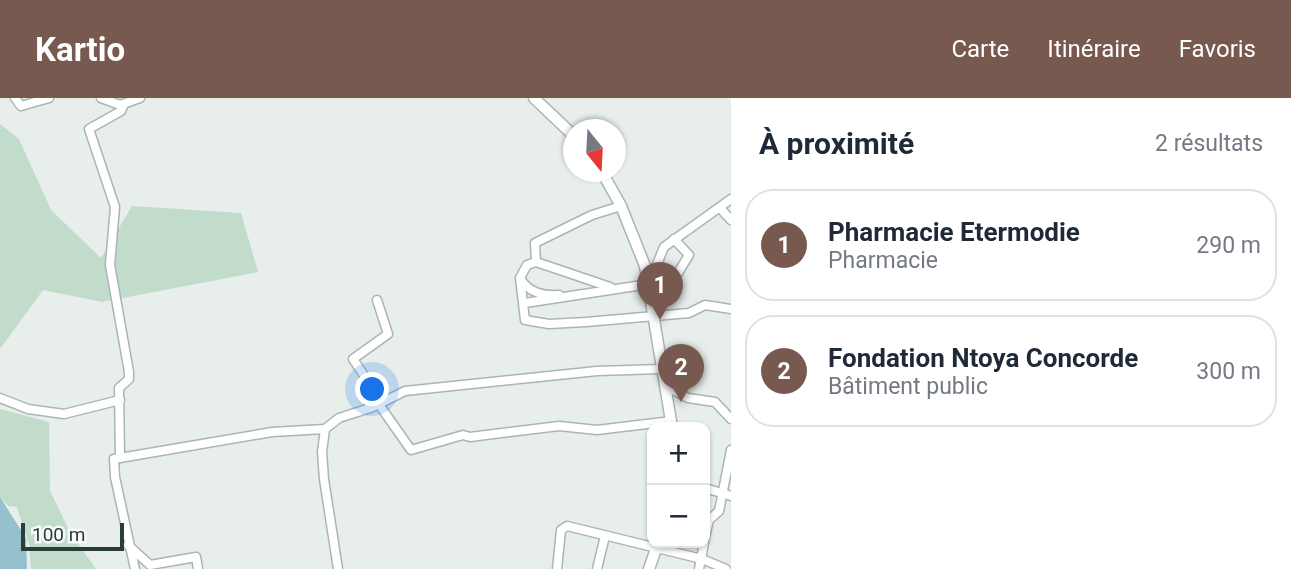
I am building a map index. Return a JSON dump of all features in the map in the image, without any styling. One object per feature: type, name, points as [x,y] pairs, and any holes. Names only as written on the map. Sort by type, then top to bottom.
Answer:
[{"type":"street","points":[[15,98],[21,106],[49,98]]},
{"type":"street","points":[[101,98],[124,104],[140,98]]},
{"type":"street","points":[[534,98],[563,126]]},
{"type":"street","points":[[120,458],[119,388],[129,379],[129,372],[110,265],[116,207],[89,129],[121,111],[124,104]]},
{"type":"street","points":[[608,182],[621,206],[642,257],[649,284],[672,422]]},
{"type":"street","points":[[649,284],[660,253],[674,239],[731,199]]},
{"type":"street","points":[[536,262],[535,243],[592,215],[621,206]]},
{"type":"street","points":[[720,208],[731,220]]},
{"type":"street","points":[[673,281],[689,255],[674,239]]},
{"type":"street","points":[[642,257],[660,253]]},
{"type":"street","points":[[616,289],[536,262],[527,265],[520,278],[525,320],[549,324],[690,313],[705,305],[731,309]]},
{"type":"street","points":[[520,278],[527,288],[537,293],[575,295]]},
{"type":"street","points":[[525,303],[649,284]]},
{"type":"street","points":[[377,300],[388,334],[353,359],[411,450],[463,435],[470,437],[559,426],[597,430],[647,426]]},
{"type":"street","points":[[198,569],[196,557],[188,556],[134,567],[115,477],[114,459],[272,432],[325,429],[339,418],[414,390],[597,371],[662,369]]},
{"type":"street","points":[[667,387],[688,398],[715,402],[731,419]]},
{"type":"street","points":[[0,398],[34,410],[64,414],[120,400]]},
{"type":"street","points":[[325,429],[322,452],[324,480],[338,569]]},
{"type":"street","points":[[710,519],[719,511],[720,491],[731,450]]},
{"type":"street","points":[[710,489],[731,496]]},
{"type":"street","points":[[557,569],[564,527],[647,543]]},
{"type":"street","points":[[597,569],[605,536]]},
{"type":"street","points":[[128,545],[150,565]]},
{"type":"street","points":[[649,569],[656,548]]},
{"type":"street","points":[[667,548],[726,569]]},
{"type":"street","points":[[699,569],[703,548]]},
{"type":"green space","points":[[0,124],[19,139],[51,210],[101,258],[132,206],[241,213],[258,272],[102,302],[43,290],[0,349]]},
{"type":"green space","points":[[0,409],[49,422],[50,491],[70,532],[96,569],[31,569],[29,545],[17,507],[8,506],[0,497]]},
{"type":"water","points":[[0,497],[26,538],[27,569],[0,569]]},
{"type":"place","name":"Pharmacie Etermodie","points":[[660,320]]},
{"type":"place","name":"Fondation Ntoya Concorde","points":[[681,402]]}]
